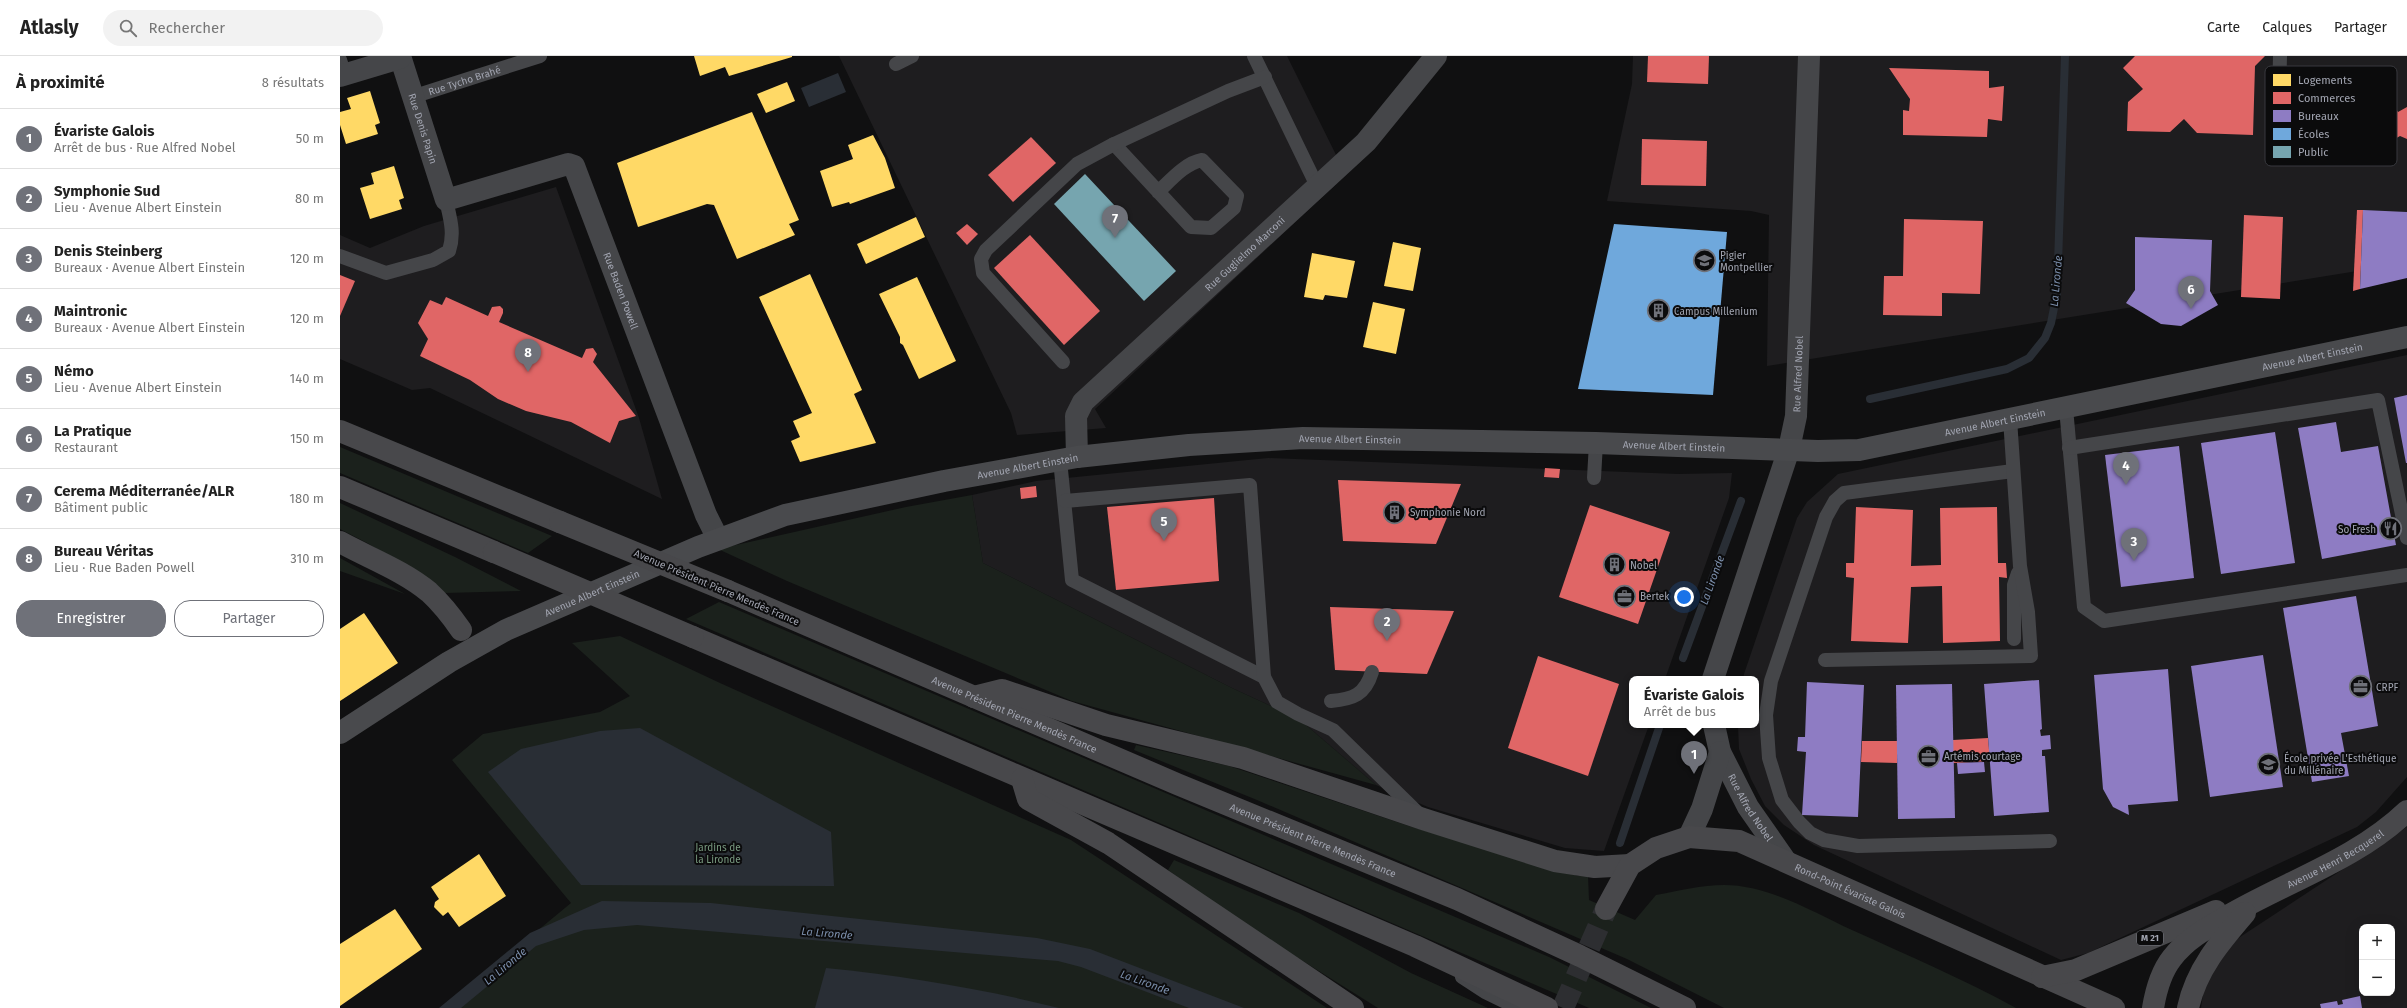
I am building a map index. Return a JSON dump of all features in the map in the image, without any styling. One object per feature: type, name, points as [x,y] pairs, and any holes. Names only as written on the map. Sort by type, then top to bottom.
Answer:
[{"type":"main road","name":"Avenue Albert Einstein","points":[[340,733],[465,640],[506,630],[718,539],[785,515],[887,492],[1068,458],[1189,445],[1310,438],[1596,443],[1818,451],[1859,450],[2407,338]]},
{"type":"main road","name":"Avenue Président Pierre Mendès France","points":[[340,431],[728,591],[974,697],[1457,899],[1580,956],[1685,1008]]},
{"type":"main road","points":[[340,487],[1414,946],[1547,1008]]},
{"type":"main road","points":[[340,542],[429,592],[450,614],[465,640]]},
{"type":"main road","points":[[974,697],[1002,690],[1106,725],[1244,758],[1423,819],[1555,861],[1595,867],[1630,865]]},
{"type":"main road","points":[[1022,779],[1028,799],[1108,843],[1353,1008]]},
{"type":"main road","name":"Avenue Henri Becquerel","points":[[2153,1008],[2160,978],[2172,958],[2197,934],[2257,899],[2347,855],[2374,838],[2407,811]]},
{"type":"main road","name":"Rond-Point Évariste Galois","points":[[1606,909],[1630,865],[1656,848],[1689,838],[1739,841],[1785,860],[2042,977],[2114,1008]]},
{"type":"main road","name":"Avenue Henri Becquerel","points":[[2042,977],[2076,970],[2205,914],[2257,899]]},
{"type":"main road","name":"M 21","points":[[2188,1008],[2198,975],[2221,941],[2257,899]]},
{"type":"street","name":"Rue Guglielmo Marconi","points":[[1068,458],[1076,416],[1083,402],[1366,142],[1436,56]]},
{"type":"street","name":"Rue Alfred Nobel","points":[[1714,676],[1789,449],[1796,416],[1809,56]]},
{"type":"street","name":"Rue Denis Papin","points":[[400,57],[446,200]]},
{"type":"street","points":[[342,70],[400,57]]},
{"type":"street","name":"Rue Baden Powell","points":[[446,200],[568,164],[574,166],[703,508],[718,539]]},
{"type":"street","name":"Rue Alfred Nobel","points":[[1715,728],[1720,752],[1748,807],[1785,860]]},
{"type":"street","name":"Rue Alfred Nobel","points":[[1689,838],[1702,808],[1720,752]]},
{"type":"lane","name":"Rue Tycho Brahé","points":[[412,97],[540,56]]},
{"type":"lane","points":[[896,64],[912,56]]},
{"type":"lane","points":[[1254,56],[1317,186]]},
{"type":"lane","points":[[2280,56],[2280,66]]},
{"type":"lane","points":[[1063,362],[983,273],[981,259],[986,250],[1077,164],[1114,144],[1228,91],[1265,77]]},
{"type":"lane","points":[[1114,144],[1158,192],[1191,227],[1211,228],[1234,208],[1236,196],[1202,160],[1196,161],[1158,192]]},
{"type":"lane","points":[[340,256],[386,273],[433,260],[448,251],[452,243],[453,232],[446,200]]},
{"type":"lane","points":[[2069,448],[2378,400],[2407,538]]},
{"type":"lane","points":[[2066,408],[2084,607],[2104,621],[2407,575]]},
{"type":"lane","points":[[1825,660],[2031,656],[2028,612],[2020,566],[2010,419]]},
{"type":"lane","points":[[1594,478],[1596,443]]},
{"type":"lane","points":[[1068,458],[1065,501],[1072,580],[1264,677]]},
{"type":"lane","points":[[2014,471],[1844,493],[1835,501],[1826,517],[1771,681],[1766,715],[1769,758],[1782,800],[1798,822],[1810,833],[1824,840],[1858,846],[2050,840]]},
{"type":"lane","points":[[1065,501],[1250,485],[1264,677],[1278,702],[1298,714],[1333,730],[1423,819]]},
{"type":"lane","points":[[2014,639],[2014,585],[2020,566]]},
{"type":"lane","points":[[1331,701],[1358,695],[1368,684],[1372,672]]},
{"type":"lane","points":[[1414,946],[1485,992],[1518,1008]]},
{"type":"shaded area","points":[[839,56],[1287,56],[1346,175],[1095,409],[1106,428],[1017,435],[1011,413]]},
{"type":"shaded area","points":[[1633,56],[2407,56],[2407,263],[1767,366],[1769,215],[1751,211],[1607,201],[1632,84]]},
{"type":"shaded area","points":[[556,187],[639,418],[662,499],[430,388],[412,390],[340,359],[340,235],[370,248],[424,226]]},
{"type":"shaded area","points":[[2407,355],[2407,777],[2376,812],[2357,827],[2088,953],[2061,960],[1814,845],[1784,825],[1765,806],[1751,779],[1739,749],[1738,728],[1759,728],[1759,676],[1744,676],[1797,518],[1807,502],[1838,474]]},
{"type":"shaded area","points":[[1268,458],[1678,474],[1732,473],[1729,498],[1666,676],[1629,676],[1629,728],[1648,728],[1604,851],[1565,848],[1428,807],[1376,785],[1299,719],[1234,689],[983,563],[972,495],[1036,481]]},
{"type":"shaded area","points":[[2407,827],[2407,1008],[2201,1008],[2206,973],[2237,939]]},
{"type":"green space","points":[[340,447],[552,536],[528,553],[340,473]]},
{"type":"green space","points":[[972,495],[983,563],[1234,689],[1299,719],[1376,785],[1072,701],[787,581],[718,549],[906,507]]},
{"type":"green space","points":[[340,503],[455,557],[521,591],[445,593],[369,544],[340,529]]},
{"type":"green space","points":[[340,558],[405,594],[340,571]]},
{"type":"green space","points":[[719,602],[1549,957],[1651,1008],[1589,1008],[686,619]]},
{"type":"green space","name":"Jardins de la Lironde","points":[[620,636],[720,683],[1071,840],[1327,1008],[444,1008],[571,903],[452,760],[483,734],[600,712],[630,696],[572,643]]},
{"type":"green space","points":[[1136,745],[1229,766],[1409,826],[1578,876],[1588,875],[1589,900],[1635,920],[1656,895],[1690,888],[1716,885],[1741,886],[1774,894],[1955,977],[2016,1008],[1724,1008],[1627,959],[1257,800],[1134,750]]},
{"type":"green space","points":[[1174,860],[1299,913],[1411,973],[1488,1008],[1378,1008],[1239,921],[1168,870]]},
{"type":"water","points":[[838,73],[846,92],[809,107],[801,88]]},
{"type":"water","points":[[640,728],[831,832],[834,886],[581,885],[488,772],[521,749],[600,731]]},
{"type":"water","points":[[602,901],[711,903],[1037,938],[1090,949],[1244,1008],[1189,1008],[1081,967],[1058,961],[637,925],[584,930],[536,946],[461,1008],[439,1008],[530,933]]},
{"type":"water","points":[[826,968],[944,984],[1059,1008],[815,1008]]},
{"type":"building: Logements","points":[[694,56],[792,57],[729,76],[725,67],[700,76]]},
{"type":"building: Logements","points":[[787,82],[795,101],[766,113],[757,94]]},
{"type":"building: Logements","points":[[370,91],[380,123],[375,125],[378,134],[346,144],[340,125],[340,112],[351,109],[347,98]]},
{"type":"building: Logements","points":[[752,112],[799,220],[789,224],[795,235],[737,259],[714,205],[707,204],[638,227],[617,163]]},
{"type":"building: Logements","points":[[873,135],[885,158],[895,188],[850,204],[849,202],[832,207],[820,171],[853,159],[848,145]]},
{"type":"building: Logements","points":[[394,166],[404,198],[399,200],[402,209],[370,219],[360,188],[374,184],[371,173]]},
{"type":"building: Logements","points":[[916,217],[925,237],[866,264],[857,244]]},
{"type":"building: Logements","points":[[1393,242],[1421,248],[1413,291],[1384,286]]},
{"type":"building: Logements","points":[[1312,253],[1355,261],[1347,298],[1325,295],[1323,300],[1304,297]]},
{"type":"building: Logements","points":[[810,274],[862,390],[854,394],[876,443],[800,462],[791,441],[800,437],[793,421],[812,413],[759,297]]},
{"type":"building: Logements","points":[[917,277],[956,361],[919,379],[903,345],[900,343],[900,337],[879,294]]},
{"type":"building: Logements","points":[[1373,302],[1405,309],[1396,354],[1363,347]]},
{"type":"building: Logements","points":[[364,613],[398,663],[340,701],[340,629]]},
{"type":"building: Logements","points":[[479,854],[506,896],[459,927],[448,912],[443,916],[434,907],[435,902],[439,899],[431,887]]},
{"type":"building: Logements","points":[[395,909],[422,949],[340,1006],[340,944]]},
{"type":"building: Commerces","points":[[1648,56],[1709,56],[1708,84],[1647,82]]},
{"type":"building: Commerces","points":[[2135,56],[2265,56],[2255,66],[2253,135],[2197,133],[2184,119],[2170,132],[2127,131],[2128,102],[2143,89],[2123,68]]},
{"type":"building: Commerces","points":[[1889,68],[1989,71],[1989,88],[2004,86],[2002,121],[1988,119],[1987,137],[1903,135],[1903,110],[1909,111],[1910,99]]},
{"type":"building: Commerces","points":[[2407,107],[2407,139],[2400,136],[2397,138],[2397,110],[2398,112]]},
{"type":"building: Commerces","points":[[1031,137],[1056,163],[1013,202],[988,175]]},
{"type":"building: Commerces","points":[[1642,139],[1707,141],[1706,186],[1641,185]]},
{"type":"building: Commerces","points":[[2357,210],[2363,210],[2360,289],[2353,291]]},
{"type":"building: Commerces","points":[[2244,215],[2283,217],[2280,299],[2241,297]]},
{"type":"building: Commerces","points":[[1904,219],[1983,221],[1980,294],[1942,293],[1942,316],[1883,315],[1884,276],[1903,276]]},
{"type":"building: Commerces","points":[[967,224],[978,234],[967,245],[956,233]]},
{"type":"building: Commerces","points":[[1030,235],[1100,311],[1064,345],[994,268]]},
{"type":"building: Commerces","points":[[340,275],[355,281],[340,316]]},
{"type":"building: Commerces","points":[[446,297],[488,316],[492,307],[500,306],[503,309],[503,313],[499,322],[582,358],[586,349],[593,348],[597,354],[593,362],[636,416],[619,421],[610,443],[571,422],[526,411],[498,399],[470,380],[420,356],[428,339],[418,323],[430,300],[442,305]]},
{"type":"building: Commerces","points":[[1545,468],[1560,469],[1559,478],[1544,477]]},
{"type":"building: Commerces","name":"Symphonie Nord","points":[[1338,480],[1461,484],[1436,544],[1343,541]]},
{"type":"building: Commerces","points":[[1036,486],[1037,497],[1021,499],[1020,488]]},
{"type":"building: Commerces","points":[[1214,498],[1219,581],[1116,590],[1107,507]]},
{"type":"building: Commerces","name":"Nobel","points":[[1590,505],[1670,532],[1638,624],[1559,597]]},
{"type":"building: Commerces","points":[[1856,507],[1913,510],[1911,566],[1941,565],[1940,508],[1997,507],[1998,563],[2006,563],[2007,578],[1999,577],[2000,641],[1943,643],[1942,586],[1911,587],[1908,643],[1851,641],[1854,578],[1846,577],[1846,563],[1854,563]]},
{"type":"building: Commerces","points":[[1330,607],[1454,611],[1427,674],[1335,670]]},
{"type":"building: Commerces","points":[[1538,656],[1619,684],[1588,776],[1508,748]]},
{"type":"building: Commerces","points":[[1988,738],[1990,761],[1953,763],[1953,740]]},
{"type":"building: Commerces","points":[[1862,741],[1897,741],[1897,763],[1861,762]]},
{"type":"building: Bureaux","points":[[2363,210],[2407,212],[2407,278],[2360,289]]},
{"type":"building: Bureaux","points":[[2135,237],[2212,240],[2210,291],[2218,305],[2181,326],[2161,324],[2126,303],[2135,290]]},
{"type":"building: Bureaux","points":[[2407,395],[2407,463],[2406,463],[2394,398]]},
{"type":"building: Bureaux","points":[[2336,422],[2341,452],[2378,446],[2396,545],[2322,559],[2298,428]]},
{"type":"building: Bureaux","points":[[2275,432],[2295,563],[2221,574],[2201,443]]},
{"type":"building: Bureaux","points":[[2179,446],[2194,578],[2121,587],[2105,455]]},
{"type":"building: Bureaux","points":[[2356,596],[2378,726],[2341,733],[2349,776],[2312,782],[2283,608]]},
{"type":"building: Bureaux","points":[[2263,655],[2283,787],[2210,797],[2191,666]]},
{"type":"building: Bureaux","points":[[2168,669],[2178,801],[2128,805],[2129,815],[2113,807],[2103,789],[2094,675]]},
{"type":"building: Bureaux","points":[[2039,680],[2042,729],[2040,730],[2041,736],[2050,735],[2051,749],[2042,750],[2042,756],[2045,756],[2049,812],[1994,816],[1984,684]]},
{"type":"building: Bureaux","points":[[1807,682],[1864,685],[1858,817],[1802,815],[1806,752],[1797,751],[1798,737],[1805,737]]},
{"type":"building: Bureaux","points":[[1952,684],[1955,818],[1898,819],[1896,685]]},
{"type":"building: Bureaux","points":[[1984,762],[1985,772],[1958,774],[1957,763]]},
{"type":"building: Bureaux","points":[[2360,996],[2362,1008],[2321,1008],[2320,1004],[2337,1001],[2338,1005],[2343,1004],[2342,1000]]},
{"type":"building: Écoles","name":"Campus Millenium","points":[[1614,224],[1727,232],[1713,395],[1578,389]]},
{"type":"building: Public","points":[[1085,174],[1176,271],[1144,301],[1054,204]]},
{"type":"waterway","name":"La Lironde","points":[[1870,399],[2007,369],[2029,358],[2045,338],[2051,323],[2057,293],[2065,56]]},
{"type":"waterway","name":"La Lironde","points":[[1683,658],[1741,501]]},
{"type":"waterway","name":"La Lironde","points":[[1620,843],[1659,728]]},
{"type":"tunnel","points":[[1563,1008],[1606,909]]},
{"type":"place","name":"Cerema Méditerranée/ALR","points":[[1115,238]]},
{"type":"place","name":"Pigier Montpellier","points":[[1705,261]]},
{"type":"place","name":"La Pratique","points":[[2191,309]]},
{"type":"place","name":"Campus Millenium","points":[[1658,311]]},
{"type":"place","name":"Bureau Véritas","points":[[528,372]]},
{"type":"place","name":"Maintronic","points":[[2126,485]]},
{"type":"place","name":"Symphonie Nord","points":[[1395,512]]},
{"type":"place","name":"So Fresh","points":[[2391,529]]},
{"type":"place","name":"Némo","points":[[1164,541]]},
{"type":"place","name":"Denis Steinberg","points":[[2134,561]]},
{"type":"place","name":"Nobel","points":[[1614,565]]},
{"type":"place","name":"Bertek","points":[[1625,596]]},
{"type":"place","name":"Symphonie Sud","points":[[1387,641]]},
{"type":"place","name":"CRPF","points":[[2361,687]]},
{"type":"place","name":"Artémis courtage","points":[[1929,756]]},
{"type":"place","name":"École privée L'Esthétique du Millénaire","points":[[2268,764]]},
{"type":"place","name":"Évariste Galois","points":[[1694,774]]}]
